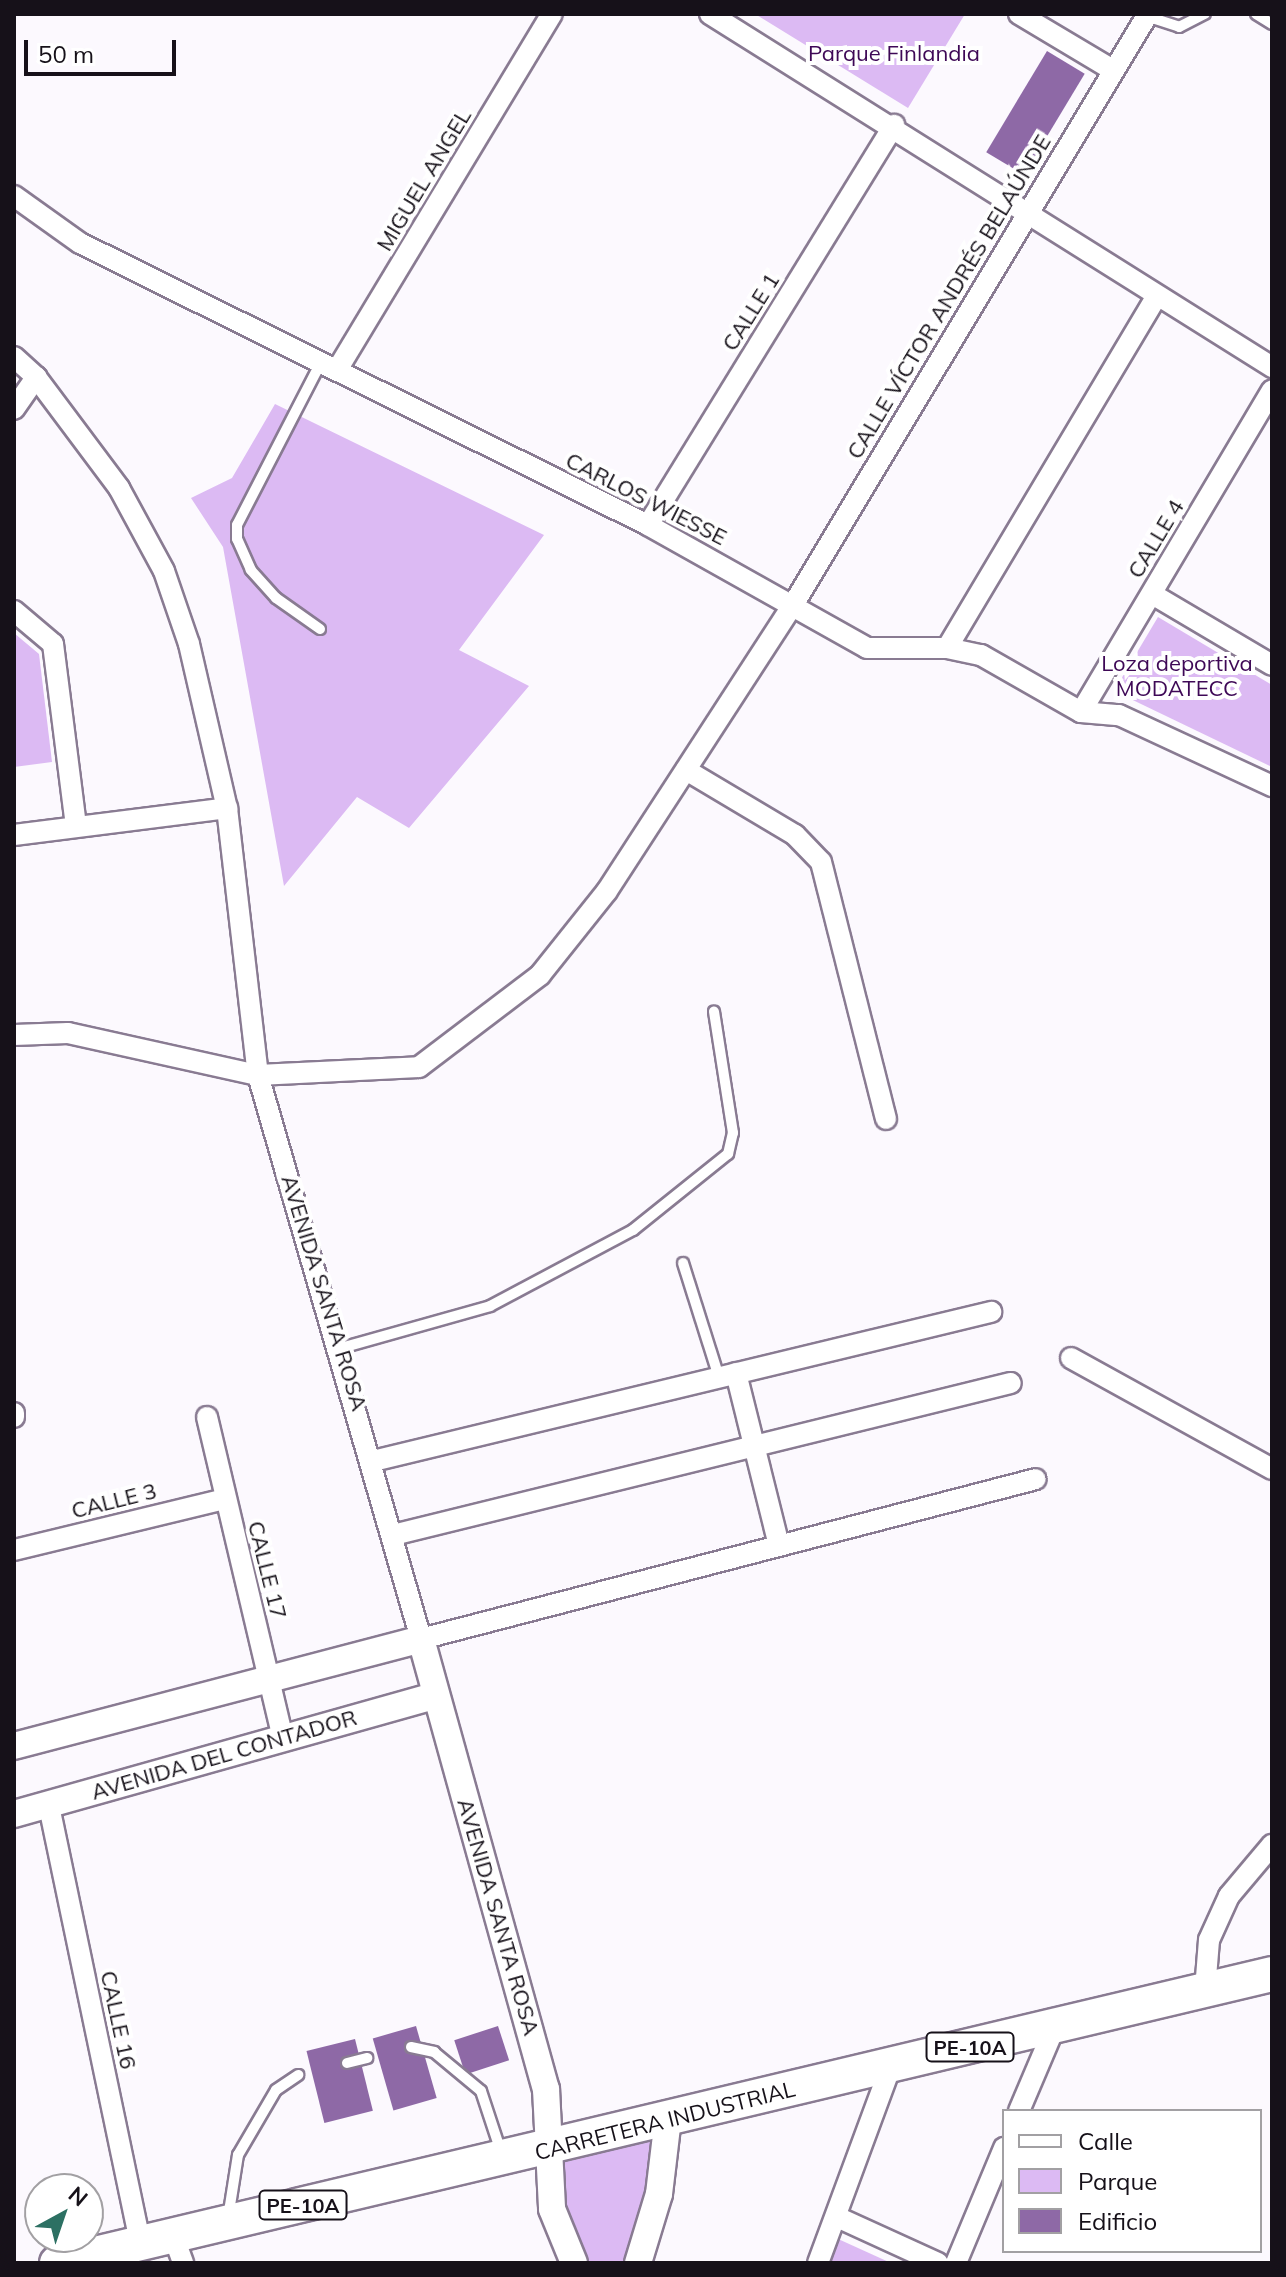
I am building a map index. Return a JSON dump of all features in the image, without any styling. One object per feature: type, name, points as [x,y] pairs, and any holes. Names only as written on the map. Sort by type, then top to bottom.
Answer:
[{"type":"highway","name":"CARRETERA INDUSTRIAL","points":[[57,2263],[140,2243],[178,2249],[227,2222],[551,2150],[1272,1974]]},
{"type":"street","name":"MIGUEL ANGEL","points":[[329,366],[552,14]]},
{"type":"street","points":[[710,14],[894,125],[1026,217],[1272,367]]},
{"type":"street","points":[[1019,14],[1113,70]]},
{"type":"street","name":"CALLE VÍCTOR ANDRÉS BELAÚNDE","points":[[14,1035],[68,1033],[258,1075],[419,1067],[540,975],[607,891],[793,605],[1147,15]]},
{"type":"street","name":"CALLE 1","points":[[648,525],[894,125]]},
{"type":"street","name":"CARLOS WIESSE","points":[[14,196],[80,243],[648,525],[867,648],[947,648],[981,655],[1081,712],[1119,715],[1272,786]]},
{"type":"street","points":[[947,648],[1156,297]]},
{"type":"street","name":"AVENIDA SANTA ROSA","points":[[14,357],[36,377],[119,488],[164,571],[189,644],[227,808],[258,1075],[341,1348],[546,2089],[552,2209],[574,2263]]},
{"type":"street","points":[[14,409],[36,377]]},
{"type":"street","name":"CALLE 4","points":[[1081,712],[1272,390]]},
{"type":"street","points":[[1152,594],[1272,665]]},
{"type":"street","points":[[14,611],[53,644],[76,827]]},
{"type":"street","points":[[686,770],[795,835],[821,862],[886,1119]]},
{"type":"street","points":[[14,835],[227,808]]},
{"type":"street","points":[[373,1461],[991,1312]]},
{"type":"street","points":[[1071,1358],[1272,1469]]},
{"type":"street","points":[[728,1375],[754,1446],[779,1546]]},
{"type":"street","points":[[393,1535],[1011,1383]]},
{"type":"street","name":"CALLE 17","points":[[207,1417],[282,1735]]},
{"type":"street","points":[[14,1746],[1036,1479]]},
{"type":"street","name":"CALLE 3","points":[[14,1550],[225,1499]]},
{"type":"street","name":"AVENIDA DEL CONTADOR","points":[[14,1814],[282,1735],[435,1696]]},
{"type":"street","name":"CALLE 16","points":[[49,1806],[140,2243]]},
{"type":"street","points":[[1205,1990],[1209,1940],[1229,1896],[1272,1845]]},
{"type":"street","points":[[1020,2109],[1055,2026]]},
{"type":"street","points":[[818,2263],[891,2066]]},
{"type":"street","points":[[638,2263],[659,2194],[668,2119]]},
{"type":"street","points":[[956,2263],[1002,2153]]},
{"type":"street","points":[[837,2217],[938,2263]]},
{"type":"lane","points":[[1147,15],[1179,27],[1205,14]]},
{"type":"lane","points":[[1256,14],[1272,24]]},
{"type":"lane","points":[[320,629],[276,598],[251,570],[237,539],[237,525],[329,366]]},
{"type":"lane","points":[[341,1348],[490,1306],[633,1230],[728,1154],[733,1133],[714,1011]]},
{"type":"lane","points":[[683,1263],[728,1375]]},
{"type":"lane","points":[[411,2047],[434,2052],[489,2101],[503,2161]]},
{"type":"lane","points":[[347,2063],[367,2058]]},
{"type":"lane","points":[[227,2222],[238,2155],[276,2090],[298,2075]]},
{"type":"green space","name":"Parque Finlandia","points":[[755,14],[965,14],[908,108]]},
{"type":"green space","points":[[275,404],[544,535],[459,650],[529,686],[409,828],[357,797],[284,886],[223,547],[191,498],[232,478]]},
{"type":"green space","name":"Loza deportiva MODATECC","points":[[1158,617],[1272,685],[1272,767],[1114,691]]},
{"type":"green space","points":[[14,633],[39,654],[52,762],[14,767]]},
{"type":"green space","points":[[668,2119],[638,2263],[574,2263],[551,2150]]},
{"type":"green space","points":[[836,2238],[891,2263],[824,2263]]},
{"type":"building","points":[[1047,51],[1085,74],[1024,175],[986,152]]},
{"type":"building","points":[[416,2026],[437,2098],[393,2110],[373,2038]]},
{"type":"building","points":[[498,2026],[509,2060],[465,2074],[454,2040]]},
{"type":"building","points":[[355,2039],[373,2111],[324,2123],[306,2051]]}]
